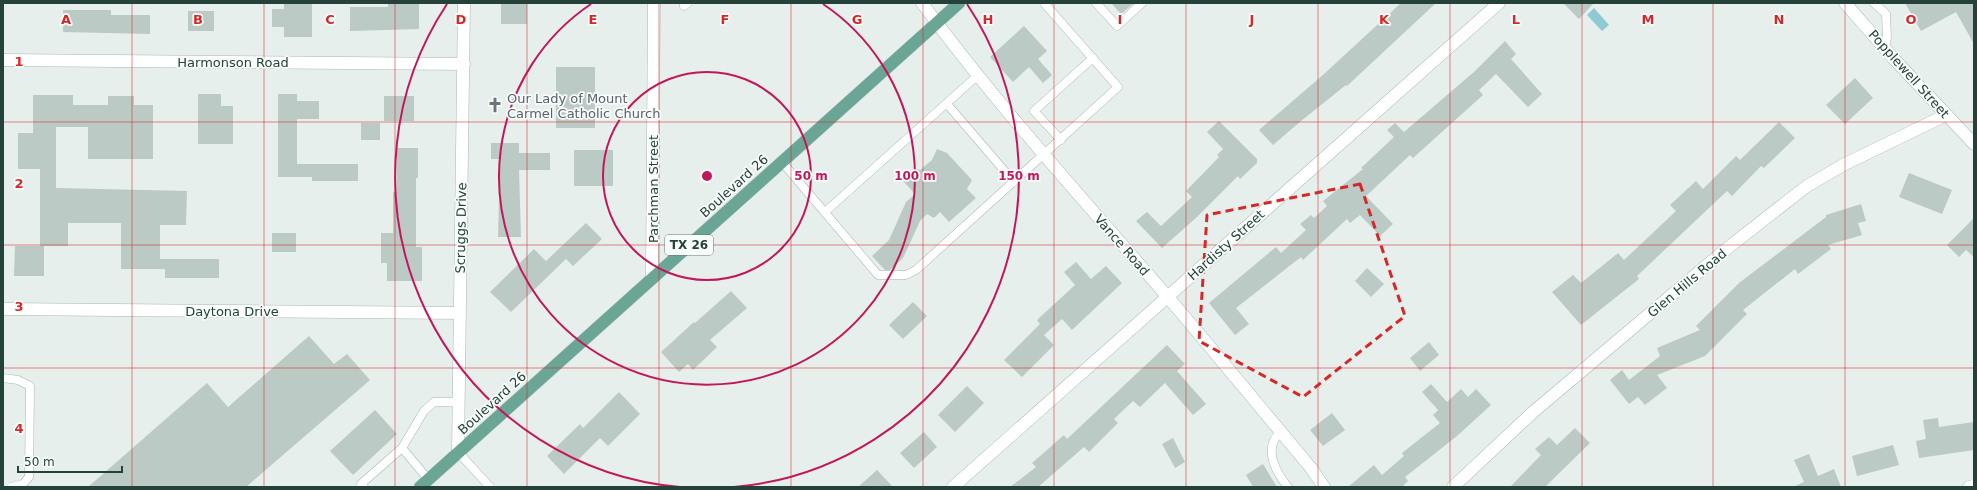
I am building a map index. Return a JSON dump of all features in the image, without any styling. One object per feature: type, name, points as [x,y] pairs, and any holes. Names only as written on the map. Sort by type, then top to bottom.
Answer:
[{"type":"main road","name":"Boulevard 26","points":[[424,483],[959,3]]},
{"type":"street","name":"Scruggs Drive","points":[[458,452],[464,3]]},
{"type":"street","name":"Parchman Street","points":[[652,278],[654,3]]},
{"type":"street","name":"Vance Road","points":[[922,3],[977,76],[1168,297],[1281,432],[1324,487]]},
{"type":"street","name":"Hardisty Street","points":[[953,487],[1499,3]]},
{"type":"street","name":"Popplewell Street","points":[[1846,3],[1885,48],[1974,144]]},
{"type":"street","name":"Harmonson Road","points":[[3,60],[464,64]]},
{"type":"street","name":"Glen Hills Road","points":[[1453,487],[1532,413],[1701,270],[1807,186],[1843,165],[1946,115]]},
{"type":"street","name":"Daytona Drive","points":[[3,309],[460,313]]},
{"type":"street","points":[[1969,487],[1974,486]]},
{"type":"lane","points":[[684,3],[684,6],[688,3]]},
{"type":"lane","points":[[782,162],[878,275],[906,275],[916,270],[1118,87],[1044,3]]},
{"type":"lane","points":[[1096,3],[1118,26],[1142,3]]},
{"type":"lane","points":[[1873,3],[1886,14],[1887,38],[1885,48]]},
{"type":"lane","points":[[1061,140],[1034,111],[1093,58]]},
{"type":"lane","points":[[825,212],[977,76]]},
{"type":"lane","points":[[947,104],[1014,182]]},
{"type":"lane","points":[[3,378],[18,380],[30,386],[29,477],[24,484],[11,487]]},
{"type":"lane","points":[[364,487],[361,484],[402,448],[424,411],[434,402],[459,402]]},
{"type":"lane","points":[[1281,432],[1274,440],[1273,457],[1279,476],[1288,487]]},
{"type":"lane","points":[[402,448],[424,483]]},
{"type":"lane","points":[[458,452],[488,486]]},
{"type":"highlighted area","points":[[1360,184],[1405,316],[1303,397],[1199,341],[1207,215]]},
{"type":"water","points":[[1594,8],[1609,25],[1602,31],[1587,15]]},
{"type":"building","points":[[284,3],[312,3],[312,37],[284,37],[284,27],[272,27],[272,9],[284,9]]},
{"type":"building","points":[[388,3],[419,3],[419,29],[350,31],[350,7],[388,7]]},
{"type":"building","points":[[501,3],[527,3],[527,24],[501,24]]},
{"type":"building","points":[[1111,3],[1134,3],[1121,14]]},
{"type":"building","points":[[1401,3],[1436,3],[1347,86],[1346,85],[1273,145],[1259,130],[1324,74]]},
{"type":"building","points":[[1563,3],[1594,3],[1579,19]]},
{"type":"building","points":[[1905,3],[1974,3],[1974,44],[1956,12],[1921,31]]},
{"type":"building","points":[[63,10],[111,10],[111,15],[150,15],[150,34],[63,32]]},
{"type":"building","points":[[188,11],[214,11],[214,31],[188,31]]},
{"type":"building","points":[[1024,26],[1047,51],[1038,59],[1052,75],[1043,83],[1029,67],[1013,82],[990,57]]},
{"type":"building","points":[[1505,41],[1516,54],[1511,59],[1542,94],[1528,107],[1496,74],[1479,90],[1483,95],[1413,158],[1410,155],[1366,196],[1393,224],[1380,236],[1360,215],[1350,223],[1347,219],[1303,260],[1301,257],[1236,308],[1249,324],[1235,335],[1209,303],[1276,247],[1281,253],[1306,230],[1300,224],[1311,215],[1314,218],[1327,206],[1323,201],[1363,169],[1361,168],[1394,137],[1387,130],[1395,123],[1404,132],[1475,71]]},
{"type":"building","points":[[556,67],[595,67],[595,128],[556,128]]},
{"type":"building","points":[[1855,78],[1873,98],[1845,124],[1826,105]]},
{"type":"building","points":[[198,94],[221,94],[221,106],[233,106],[233,144],[198,144]]},
{"type":"building","points":[[278,94],[297,94],[297,101],[319,101],[319,119],[297,119],[297,164],[358,164],[358,181],[312,181],[312,177],[278,177]]},
{"type":"building","points":[[33,95],[73,95],[73,105],[108,105],[108,96],[134,96],[134,105],[153,105],[153,159],[88,159],[88,127],[56,127],[56,188],[187,191],[186,225],[160,225],[160,259],[219,259],[219,278],[165,278],[165,269],[121,269],[121,223],[68,223],[68,246],[40,246],[40,169],[18,169],[18,133],[33,133]]},
{"type":"building","points":[[384,96],[414,96],[414,121],[384,121]]},
{"type":"building","points":[[1219,121],[1257,159],[1257,163],[1240,179],[1238,176],[1197,217],[1162,248],[1136,221],[1147,212],[1161,226],[1192,197],[1186,191],[1219,157],[1217,155],[1223,149],[1207,132]]},
{"type":"building","points":[[1779,122],[1795,138],[1764,168],[1761,166],[1732,196],[1727,191],[1637,276],[1639,279],[1581,325],[1552,292],[1573,275],[1581,283],[1618,253],[1624,260],[1676,211],[1670,205],[1696,181],[1703,189],[1736,156],[1740,160]]},
{"type":"building","points":[[361,123],[380,123],[380,140],[361,140]]},
{"type":"building","points":[[491,143],[519,143],[519,153],[550,153],[550,170],[519,170],[521,237],[498,237],[500,159],[491,159]]},
{"type":"building","points":[[397,148],[418,148],[418,178],[416,178],[416,247],[422,247],[422,281],[387,281],[387,263],[381,263],[381,233],[393,233],[393,192],[397,192]]},
{"type":"building","points":[[937,149],[947,153],[972,180],[967,189],[976,198],[949,222],[940,212],[934,218],[927,214],[920,221],[903,258],[890,270],[885,270],[872,256],[889,240],[906,202],[915,194],[903,181],[917,169],[920,170],[932,160]]},
{"type":"building","points":[[574,150],[613,150],[613,186],[574,186]]},
{"type":"building","points":[[1909,173],[1952,190],[1942,214],[1899,197]]},
{"type":"building","points":[[1861,204],[1866,221],[1858,223],[1862,235],[1828,245],[1831,249],[1798,274],[1795,269],[1743,310],[1747,314],[1705,356],[1657,375],[1667,388],[1645,405],[1638,397],[1629,404],[1610,380],[1622,370],[1629,380],[1660,356],[1657,348],[1700,330],[1696,326],[1739,283],[1826,217],[1826,215]]},
{"type":"building","points":[[1974,218],[1974,257],[1966,250],[1959,257],[1947,245]]},
{"type":"building","points":[[586,223],[602,239],[573,266],[566,259],[511,312],[490,292],[534,249],[546,261]]},
{"type":"building","points":[[272,233],[296,233],[296,252],[272,252]]},
{"type":"building","points":[[15,246],[44,246],[44,276],[14,276]]},
{"type":"building","points":[[1076,262],[1091,279],[1106,266],[1122,283],[1072,330],[1062,319],[1044,335],[1054,345],[1022,377],[1004,360],[1040,324],[1037,320],[1075,285],[1064,272]]},
{"type":"building","points":[[1367,268],[1384,284],[1371,297],[1355,281]]},
{"type":"building","points":[[731,291],[747,308],[710,340],[717,347],[693,370],[688,364],[679,372],[661,352]]},
{"type":"building","points":[[913,302],[927,316],[903,339],[889,325]]},
{"type":"building","points":[[309,336],[334,364],[347,354],[370,380],[246,487],[88,487],[207,383],[228,407]]},
{"type":"building","points":[[1429,342],[1439,355],[1420,371],[1410,358]]},
{"type":"building","points":[[1167,345],[1185,364],[1177,371],[1206,404],[1193,415],[1165,383],[1140,407],[1133,401],[1114,419],[1118,423],[1089,452],[1084,447],[1038,487],[1010,487],[1036,467],[1032,463],[1064,435],[1067,439]]},
{"type":"building","points":[[1431,384],[1447,402],[1461,389],[1468,397],[1476,389],[1491,405],[1457,436],[1405,477],[1408,481],[1402,487],[1348,487],[1374,465],[1382,475],[1404,456],[1402,453],[1440,423],[1433,415],[1438,410],[1422,392]]},
{"type":"building","points":[[967,386],[984,403],[955,432],[938,415]]},
{"type":"building","points":[[619,392],[640,414],[608,446],[600,438],[564,474],[547,456],[580,424],[583,428]]},
{"type":"building","points":[[375,410],[397,434],[353,475],[330,451]]},
{"type":"building","points":[[1332,413],[1345,430],[1323,446],[1310,430]]},
{"type":"building","points":[[1938,418],[1939,427],[1974,422],[1974,450],[1919,458],[1916,441],[1926,439],[1923,420]]},
{"type":"building","points":[[1575,428],[1590,443],[1545,487],[1510,487],[1541,455],[1535,449],[1549,437],[1557,445]]},
{"type":"building","points":[[924,432],[937,447],[914,468],[900,453]]},
{"type":"building","points":[[1173,438],[1185,462],[1175,468],[1162,444]]},
{"type":"building","points":[[1893,445],[1899,465],[1857,476],[1852,456]]},
{"type":"building","points":[[1809,454],[1818,476],[1834,469],[1841,487],[1793,487],[1804,482],[1794,460]]},
{"type":"building","points":[[1263,464],[1277,487],[1253,487],[1246,475]]},
{"type":"building","points":[[877,470],[893,487],[858,487]]},
{"type":"place","name":"Our Lady of Mount Carmel Catholic Church","points":[[495,105]]}]
